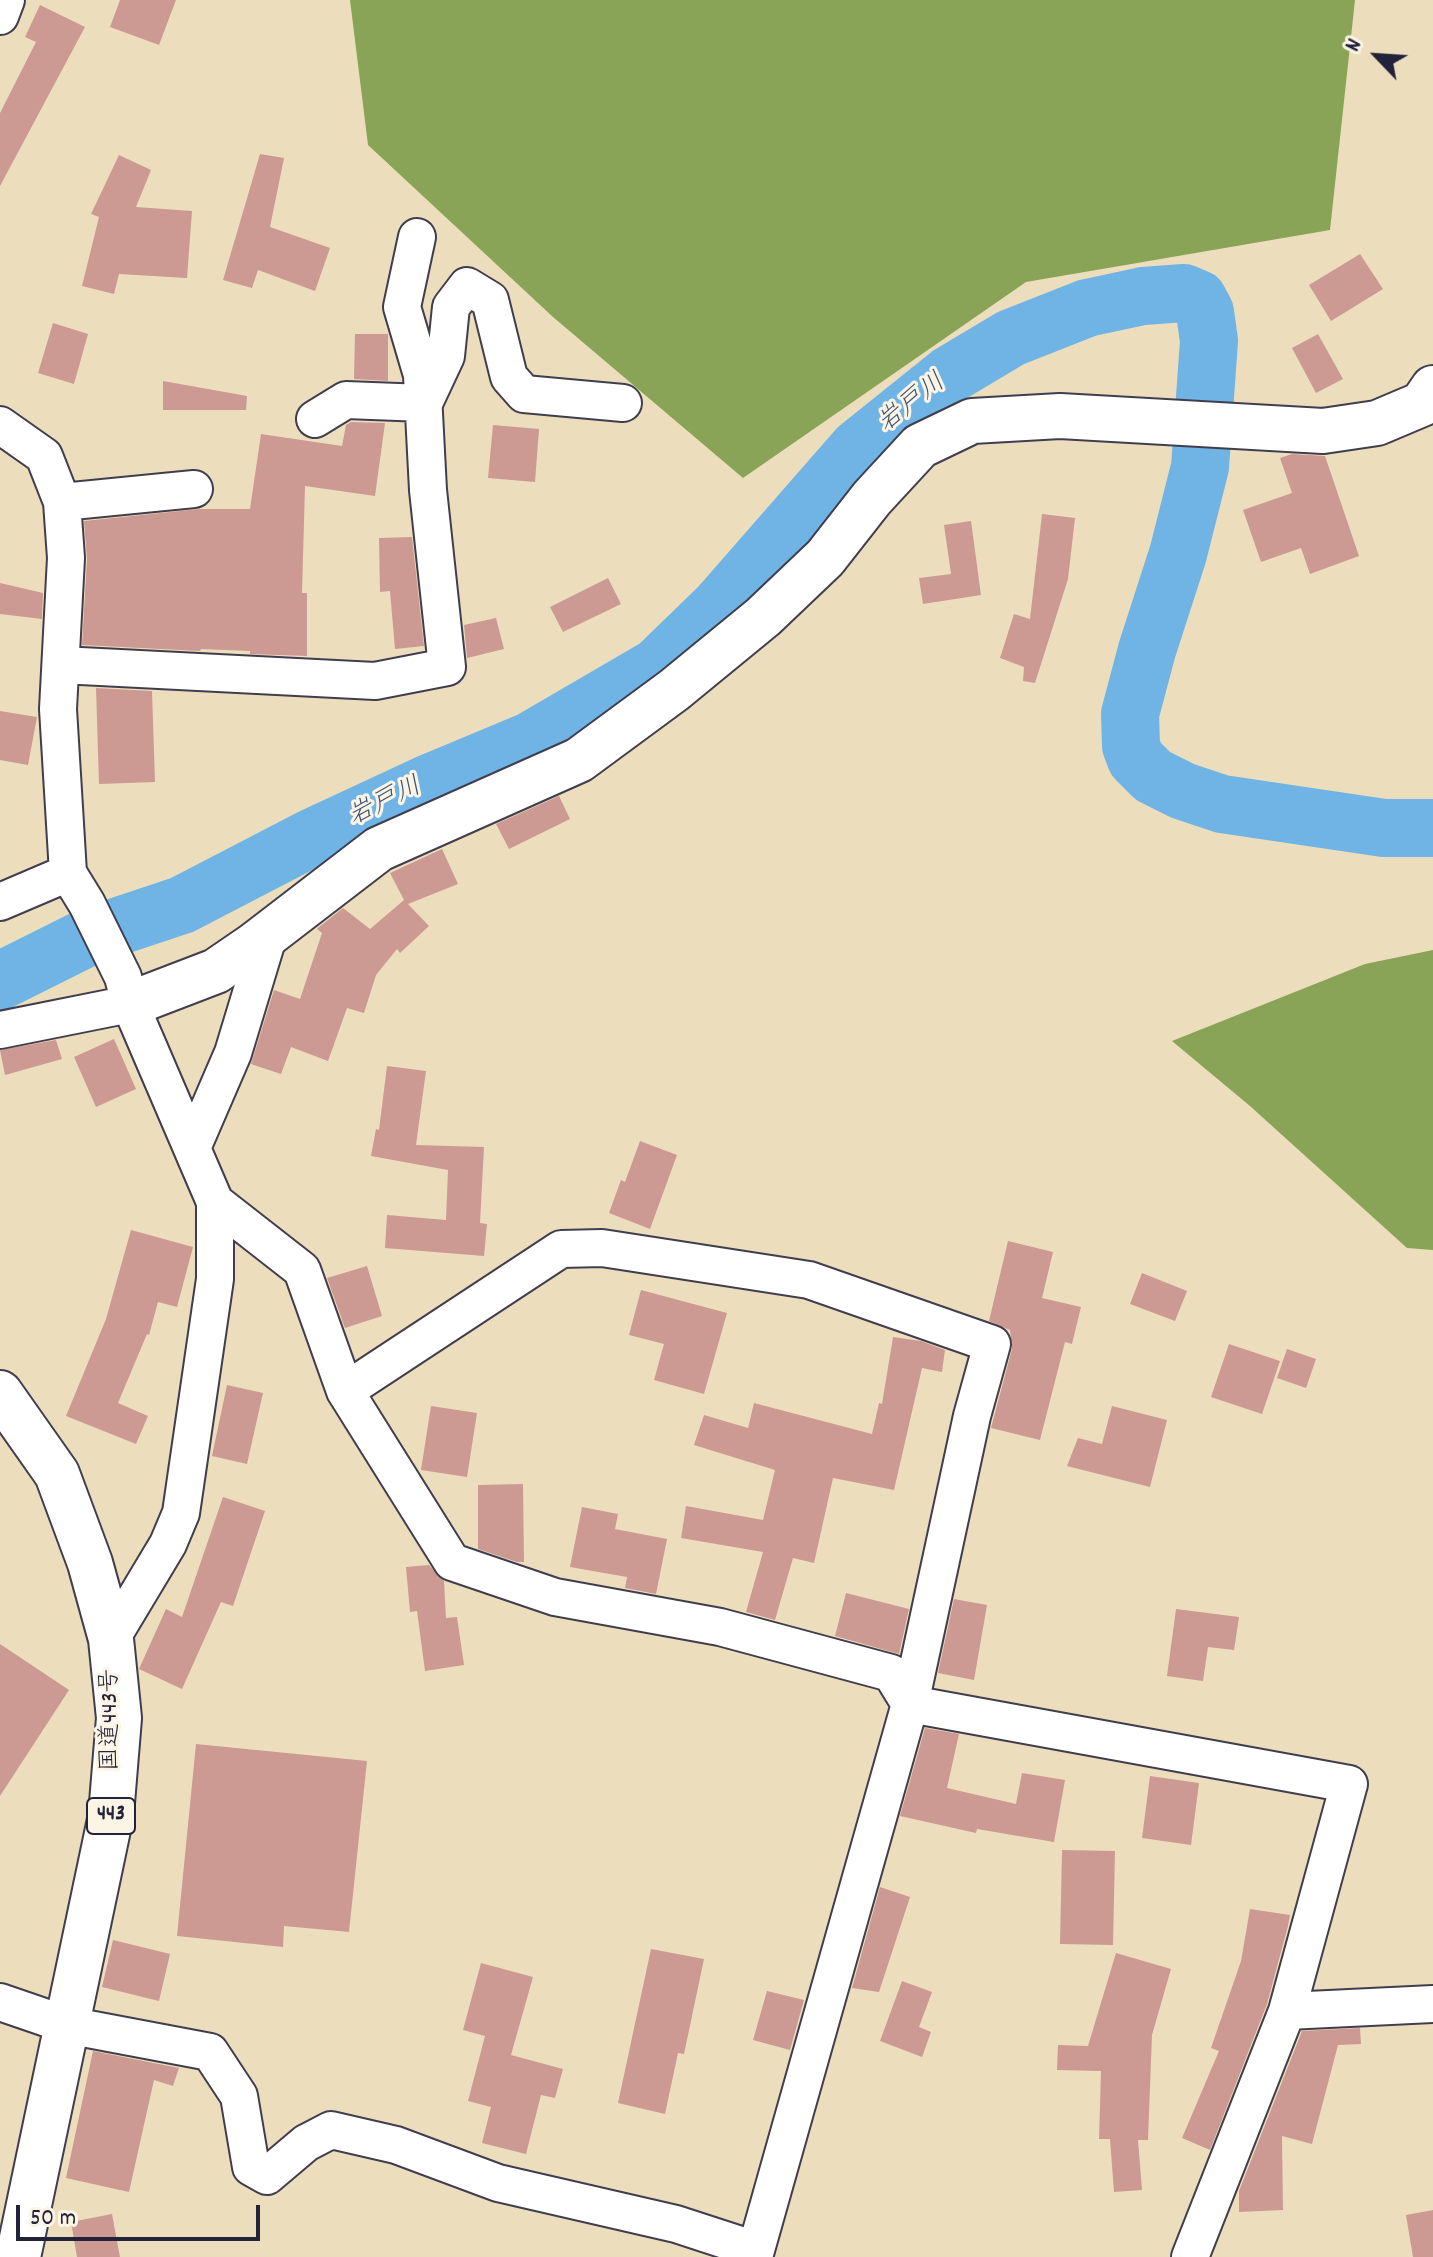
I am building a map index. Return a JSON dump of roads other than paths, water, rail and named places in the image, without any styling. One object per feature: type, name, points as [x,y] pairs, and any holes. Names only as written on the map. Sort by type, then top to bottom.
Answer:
[{"type":"main road","points":[[127,990],[216,971],[379,849],[579,760],[674,690],[763,617],[825,558],[872,498],[920,446],[972,421],[1060,416],[1323,431],[1377,423],[1422,404],[1433,388]]},
{"type":"main road","name":"国道443号","points":[[0,1393],[57,1474],[90,1563],[111,1639],[119,1718],[111,1815],[18,2257]]},
{"type":"street","points":[[0,16],[6,0]]},
{"type":"street","points":[[61,665],[375,681],[447,667],[428,490],[422,375],[402,307],[417,237]]},
{"type":"street","points":[[424,403],[446,356],[451,307],[467,286],[490,300],[509,377],[524,394],[623,403]]},
{"type":"street","points":[[315,419],[346,400],[424,403]]},
{"type":"street","points":[[0,425],[44,456],[62,502],[66,558],[58,709],[68,873],[87,904],[127,990],[215,1202],[215,1279],[181,1513],[168,1544],[111,1639]]},
{"type":"street","points":[[62,502],[194,489]]},
{"type":"street","points":[[0,902],[68,873]]},
{"type":"street","points":[[192,1148],[233,1053],[269,934]]},
{"type":"street","points":[[0,1030],[127,990]]},
{"type":"street","points":[[215,1202],[302,1270],[345,1391],[452,1562],[555,1597],[720,1627],[891,1673],[910,1704],[1349,1784],[1287,2011],[1190,2257]]},
{"type":"street","points":[[0,2002],[67,2025],[210,2052],[239,2096],[251,2167],[267,2176],[306,2143],[331,2130],[396,2145],[498,2183],[676,2224],[755,2253],[910,1704],[972,1416],[992,1344],[809,1280],[602,1248],[561,1249],[345,1391]]},
{"type":"street","points":[[1287,2011],[1433,2004]]},
{"type":"waterway","name":"岩戸川","points":[[0,981],[92,935],[182,905],[313,837],[530,741],[657,667],[719,607],[858,448],[949,375],[1011,338],[1087,308],[1143,296],[1184,293],[1198,299],[1205,312],[1209,341],[1200,467],[1178,554],[1130,714],[1131,746],[1136,759],[1153,776],[1183,791],[1222,804],[1384,828],[1433,828]]}]
